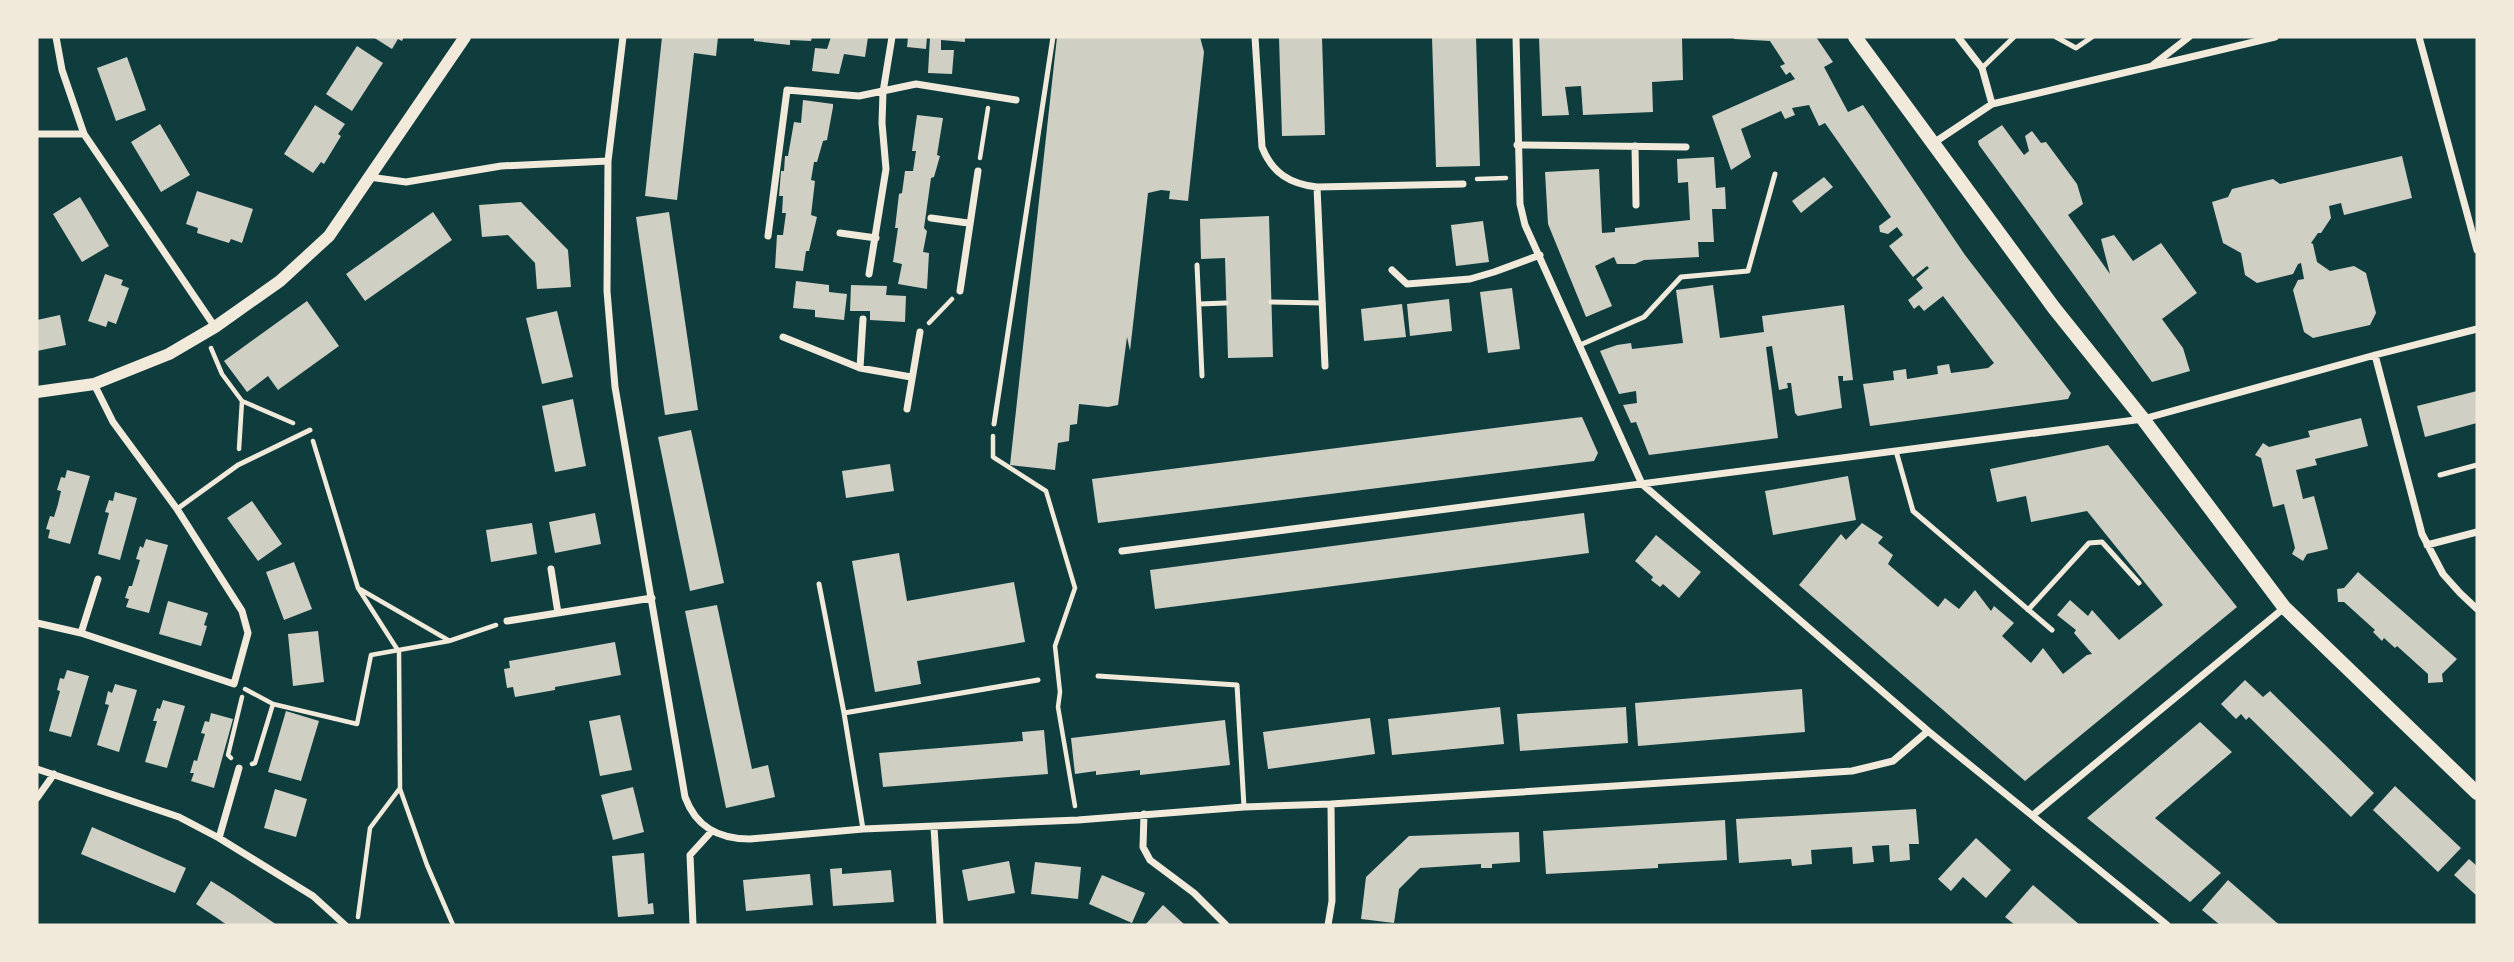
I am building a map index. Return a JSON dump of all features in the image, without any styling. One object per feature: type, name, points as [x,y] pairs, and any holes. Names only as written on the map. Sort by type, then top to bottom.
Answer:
[{"type":"main road","points":[[1855,37],[1932,145],[2284,607],[2477,793]]},
{"type":"street","points":[[56,37],[62,70],[84,134],[210,330]]},
{"type":"street","points":[[37,392],[94,384],[169,354],[210,330],[280,281],[328,236],[465,37]]},
{"type":"street","points":[[624,37],[608,160],[607,292],[614,373],[685,797],[696,820],[711,832],[737,839],[750,839],[863,828],[1078,820],[1244,807],[1331,804],[1852,771],[1893,761],[1928,732]]},
{"type":"street","points":[[869,274],[886,169],[882,123],[883,92],[892,37]]},
{"type":"street","points":[[1255,37],[1262,147],[1267,162],[1281,176],[1300,185],[1318,187],[1463,184]]},
{"type":"street","points":[[1516,37],[1517,145],[1520,204],[1525,225],[1642,484],[1928,732],[2167,925]]},
{"type":"street","points":[[1958,37],[1983,68],[1992,104]]},
{"type":"street","points":[[2150,68],[2189,37]]},
{"type":"street","points":[[1932,145],[1992,104],[2275,37]]},
{"type":"street","points":[[2419,37],[2477,250]]},
{"type":"street","points":[[768,236],[788,90],[859,96],[916,84],[1016,100]]},
{"type":"street","points":[[37,134],[84,134]]},
{"type":"street","points":[[1517,145],[1686,147]]},
{"type":"street","points":[[1635,146],[1636,205]]},
{"type":"street","points":[[367,177],[406,182],[501,166],[608,160]]},
{"type":"street","points":[[960,291],[968,223],[978,171]]},
{"type":"street","points":[[1318,187],[1325,366]]},
{"type":"street","points":[[930,218],[968,223]]},
{"type":"street","points":[[840,233],[876,237]]},
{"type":"street","points":[[1392,270],[1407,284],[1470,279],[1540,255]]},
{"type":"street","points":[[860,368],[863,319]]},
{"type":"street","points":[[1122,551],[2143,419],[2477,329]]},
{"type":"street","points":[[906,409],[920,332]]},
{"type":"street","points":[[783,337],[860,368],[911,377]]},
{"type":"street","points":[[2375,355],[2415,513],[2427,545],[2451,584],[2477,608]]},
{"type":"street","points":[[37,623],[81,633],[234,684],[248,633],[242,611],[177,509],[113,422],[94,384]]},
{"type":"street","points":[[2427,545],[2477,532]]},
{"type":"street","points":[[551,569],[558,613]]},
{"type":"street","points":[[81,633],[98,579]]},
{"type":"street","points":[[507,621],[652,598]]},
{"type":"street","points":[[2033,815],[2284,607]]},
{"type":"street","points":[[219,838],[239,768]]},
{"type":"street","points":[[37,769],[179,817],[219,838],[313,896],[345,925]]},
{"type":"street","points":[[37,798],[54,774]]},
{"type":"street","points":[[1328,925],[1332,901],[1331,804]]},
{"type":"street","points":[[1144,814],[1143,847],[1150,860],[1194,893],[1226,925]]},
{"type":"street","points":[[934,827],[940,925]]},
{"type":"street","points":[[693,925],[690,855],[711,832]]},
{"type":"lane","points":[[994,424],[1054,37]]},
{"type":"lane","points":[[1983,68],[2014,37]]},
{"type":"lane","points":[[2056,37],[2076,48],[2092,37]]},
{"type":"lane","points":[[1580,345],[1644,317],[1681,276],[1748,271],[1774,174]]},
{"type":"lane","points":[[1197,265],[1202,376]]},
{"type":"lane","points":[[1271,302],[1322,303]]},
{"type":"lane","points":[[1199,304],[1227,303]]},
{"type":"lane","points":[[177,509],[238,465],[310,430]]},
{"type":"lane","points":[[1896,451],[1913,512],[2052,630]]},
{"type":"lane","points":[[2440,475],[2477,465]]},
{"type":"lane","points":[[2028,610],[2089,542],[2102,542],[2139,583]]},
{"type":"lane","points":[[819,584],[863,828]]},
{"type":"lane","points":[[1098,676],[1237,685],[1244,807]]},
{"type":"lane","points":[[844,713],[1038,680]]},
{"type":"path","points":[[978,171],[990,97]]},
{"type":"path","points":[[1463,184],[1481,178],[1520,177]]},
{"type":"path","points":[[920,332],[960,291]]},
{"type":"path","points":[[210,330],[222,374],[243,401],[310,430],[358,588],[399,652],[400,788],[426,865],[453,925]]},
{"type":"path","points":[[238,465],[243,401]]},
{"type":"path","points":[[994,424],[993,457],[1046,491],[1075,588],[1055,646],[1060,692],[1058,707],[1078,820]]},
{"type":"path","points":[[358,588],[449,641]]},
{"type":"path","points":[[234,684],[273,704],[356,724],[372,655],[449,641],[507,621]]},
{"type":"path","points":[[244,689],[228,755],[239,768],[255,763],[273,704]]},
{"type":"path","points":[[357,925],[370,828],[400,788]]},
{"type":"building","points":[[373,37],[404,37],[402,41],[398,39],[392,49]]},
{"type":"building","points":[[662,37],[718,37],[716,56],[694,53],[677,200],[645,196]]},
{"type":"building","points":[[754,37],[812,37],[811,41],[790,40],[790,45],[754,41]]},
{"type":"building","points":[[831,37],[868,37],[865,57],[844,54],[839,74],[812,71],[815,48],[827,49]]},
{"type":"building","points":[[908,37],[927,37],[926,49],[907,47]]},
{"type":"building","points":[[930,37],[965,37],[965,42],[941,40],[941,50],[954,50],[952,74],[928,73]]},
{"type":"building","points":[[1057,37],[1200,37],[1204,52],[1188,201],[1169,199],[1170,191],[1148,193],[1130,351],[1127,337],[1118,405],[1108,407],[1079,404],[1077,424],[1070,425],[1069,441],[1058,443],[1055,470],[1010,465]]},
{"type":"building","points":[[1279,37],[1322,37],[1325,135],[1282,136]]},
{"type":"building","points":[[1432,37],[1476,37],[1480,166],[1436,167]]},
{"type":"building","points":[[1539,37],[1682,37],[1683,80],[1652,82],[1653,112],[1583,115],[1581,86],[1565,87],[1569,115],[1542,116]]},
{"type":"building","points":[[1734,37],[1816,37],[1833,62],[1824,67],[1848,112],[1863,105],[1965,255],[2071,393],[2068,399],[1870,426],[1863,384],[1894,380],[1893,371],[1906,369],[1907,379],[1938,374],[1937,366],[1949,364],[1951,373],[1988,368],[1994,363],[1943,296],[1924,311],[1919,305],[1914,309],[1908,300],[1923,288],[1916,279],[1929,268],[1927,266],[1913,277],[1889,246],[1903,235],[1897,227],[1888,234],[1880,232],[1879,226],[1891,217],[1825,123],[1819,126],[1809,105],[1792,108],[1795,115],[1785,119],[1781,111],[1741,129],[1751,157],[1731,170],[1712,116],[1795,79],[1790,72],[1786,75],[1780,66],[1785,64],[1770,41]]},
{"type":"building","points":[[357,46],[383,63],[352,111],[326,94]]},
{"type":"building","points":[[127,57],[146,110],[116,121],[97,68]]},
{"type":"building","points":[[803,100],[833,104],[833,107],[827,140],[823,141],[817,162],[814,162],[811,215],[817,217],[809,251],[806,251],[803,271],[775,268],[777,235],[783,235],[786,213],[782,213],[783,196],[779,196],[781,171],[784,171],[785,156],[788,156],[794,122],[801,123]]},
{"type":"building","points":[[315,105],[345,124],[324,164],[321,162],[313,173],[284,154]]},
{"type":"building","points":[[917,115],[943,118],[937,155],[940,156],[934,177],[931,178],[924,228],[927,231],[923,252],[929,253],[927,289],[898,284],[902,264],[893,262],[899,194],[902,193],[905,171],[913,171],[916,151],[912,151]]},
{"type":"building","points":[[160,124],[190,175],[161,192],[131,142]]},
{"type":"building","points":[[2002,125],[2024,155],[2029,151],[2025,136],[2032,131],[2041,143],[2046,142],[2077,184],[2083,204],[2068,215],[2110,274],[2101,239],[2114,235],[2133,261],[2161,243],[2197,293],[2162,319],[2183,348],[2190,371],[2152,382],[1979,145],[1978,141]]},
{"type":"building","points":[[2402,156],[2412,198],[2344,215],[2341,203],[2329,206],[2331,218],[2311,243],[2317,262],[2330,271],[2354,266],[2366,273],[2376,313],[2370,325],[2313,338],[2304,332],[2293,290],[2298,280],[2304,279],[2301,263],[2293,274],[2257,283],[2245,275],[2241,253],[2223,243],[2212,202],[2228,197],[2232,189],[2273,179],[2280,184]]},
{"type":"building","points":[[1714,157],[1716,188],[1725,187],[1726,209],[1712,209],[1714,242],[1698,242],[1699,257],[1617,264],[1614,257],[1595,266],[1612,306],[1586,317],[1548,224],[1545,172],[1599,169],[1602,233],[1615,232],[1615,228],[1690,220],[1688,182],[1678,183],[1677,159]]},
{"type":"building","points":[[1824,177],[1833,187],[1801,213],[1792,201]]},
{"type":"building","points":[[197,191],[253,209],[242,243],[231,239],[229,243],[197,233],[198,228],[186,224]]},
{"type":"building","points":[[80,197],[109,246],[82,262],[53,214]]},
{"type":"building","points":[[521,202],[568,250],[571,287],[537,289],[535,263],[508,235],[482,237],[479,205]]},
{"type":"building","points":[[433,212],[452,240],[365,301],[346,274]]},
{"type":"building","points":[[669,212],[698,410],[665,415],[636,217]]},
{"type":"building","points":[[1269,216],[1273,357],[1228,358],[1225,258],[1201,259],[1200,219]]},
{"type":"building","points":[[1483,221],[1489,262],[1456,266],[1451,225]]},
{"type":"building","points":[[105,274],[123,280],[121,285],[129,288],[116,324],[108,321],[106,327],[88,321]]},
{"type":"building","points":[[796,281],[829,285],[829,292],[847,294],[844,320],[815,317],[815,310],[793,308]]},
{"type":"building","points":[[851,285],[887,286],[886,295],[906,296],[905,322],[870,320],[870,311],[850,311]]},
{"type":"building","points":[[1713,285],[1720,338],[1764,332],[1762,316],[1844,305],[1853,380],[1843,381],[1843,376],[1838,376],[1842,408],[1798,416],[1795,413],[1791,383],[1787,383],[1788,388],[1779,390],[1772,346],[1766,347],[1778,438],[1649,455],[1636,422],[1631,423],[1623,405],[1637,403],[1636,391],[1619,394],[1600,351],[1631,343],[1632,349],[1683,343],[1676,290]]},
{"type":"building","points":[[1512,288],[1520,349],[1488,353],[1480,292]]},
{"type":"building","points":[[1449,299],[1452,331],[1410,336],[1407,304]]},
{"type":"building","points":[[307,301],[339,346],[278,390],[268,376],[247,392],[224,361]]},
{"type":"building","points":[[1402,304],[1406,337],[1364,341],[1361,309]]},
{"type":"building","points":[[557,311],[573,377],[542,384],[526,318]]},
{"type":"building","points":[[60,315],[66,345],[37,351],[37,320]]},
{"type":"building","points":[[2477,391],[2477,423],[2425,437],[2417,406]]},
{"type":"building","points":[[573,399],[586,466],[555,472],[542,406]]},
{"type":"building","points":[[1582,417],[1598,453],[1594,461],[1098,523],[1092,479]]},
{"type":"building","points":[[2361,418],[2368,446],[2315,459],[2317,465],[2296,470],[2303,499],[2314,496],[2328,549],[2307,554],[2303,561],[2292,554],[2295,548],[2284,504],[2273,507],[2261,458],[2255,455],[2263,443],[2269,447],[2310,437],[2308,431]]},
{"type":"building","points":[[691,430],[724,583],[690,591],[658,437]]},
{"type":"building","points":[[2108,445],[2237,607],[2025,781],[1799,585],[1841,534],[1846,540],[1862,523],[1883,537],[1878,543],[1893,555],[1888,564],[1938,607],[1945,598],[1959,609],[1975,590],[1991,611],[1994,606],[2014,623],[2002,636],[2031,663],[2043,648],[2063,674],[2092,654],[2074,633],[2076,630],[2057,615],[2070,600],[2088,616],[2092,610],[2119,640],[2163,605],[2087,511],[2031,522],[2026,496],[1997,502],[1990,469]]},
{"type":"building","points":[[890,464],[894,491],[846,498],[842,471]]},
{"type":"building","points":[[67,470],[90,476],[70,544],[48,538],[50,530],[46,529],[50,516],[54,517],[61,491],[57,490],[61,477],[65,478]]},
{"type":"building","points":[[1848,476],[1856,520],[1773,535],[1765,491]]},
{"type":"building","points":[[115,492],[137,498],[120,560],[98,554],[109,513],[105,512],[109,500],[113,501]]},
{"type":"building","points":[[252,501],[282,544],[258,561],[227,518]]},
{"type":"building","points":[[595,513],[601,544],[555,553],[549,522]]},
{"type":"building","points":[[1584,513],[1589,553],[1155,609],[1150,570]]},
{"type":"building","points":[[532,523],[537,554],[491,562],[486,530]]},
{"type":"building","points":[[1656,535],[1701,572],[1679,598],[1663,584],[1660,587],[1651,580],[1653,577],[1635,561]]},
{"type":"building","points":[[146,539],[168,545],[149,613],[126,607],[129,599],[125,598],[129,586],[132,586],[140,560],[136,559],[140,546],[143,548]]},
{"type":"building","points":[[899,553],[907,601],[1014,582],[1025,642],[917,661],[921,684],[875,692],[852,561]]},
{"type":"building","points":[[294,562],[312,609],[284,620],[266,572]]},
{"type":"building","points":[[2358,572],[2457,659],[2442,674],[2443,682],[2428,683],[2428,674],[2397,646],[2395,648],[2384,638],[2382,641],[2373,632],[2375,630],[2344,602],[2338,602],[2337,589],[2344,588]]},
{"type":"building","points":[[168,601],[208,613],[201,646],[159,634]]},
{"type":"building","points":[[717,605],[752,769],[768,765],[775,797],[726,808],[685,611]]},
{"type":"building","points":[[318,631],[324,682],[293,686],[288,634]]},
{"type":"building","points":[[615,642],[621,675],[515,697],[513,687],[507,688],[504,669],[510,668],[509,661]]},
{"type":"building","points":[[67,670],[89,676],[71,737],[49,731],[60,691],[57,690],[60,678],[64,679]]},
{"type":"building","points":[[2245,680],[2263,697],[2270,691],[2374,793],[2351,817],[2249,717],[2246,720],[2241,714],[2236,719],[2221,704]]},
{"type":"building","points":[[115,684],[137,690],[119,752],[97,745],[109,705],[105,704],[108,691],[112,693]]},
{"type":"building","points":[[1802,689],[1805,732],[1638,746],[1635,703]]},
{"type":"building","points":[[163,700],[185,706],[167,768],[145,762],[157,721],[153,721]]},
{"type":"building","points":[[1500,707],[1504,744],[1392,755],[1388,719]]},
{"type":"building","points":[[1626,707],[1628,743],[1520,751],[1517,714]]},
{"type":"building","points":[[286,711],[319,721],[301,781],[268,772]]},
{"type":"building","points":[[211,713],[233,719],[214,788],[191,781],[194,773],[190,773],[194,760],[197,761],[205,734],[201,733],[205,721],[209,722]]},
{"type":"building","points":[[620,715],[632,770],[600,776],[589,721]]},
{"type":"building","points":[[1370,718],[1375,754],[1268,769],[1263,732]]},
{"type":"building","points":[[1225,720],[1230,765],[1140,775],[1140,770],[1096,775],[1096,771],[1075,774],[1071,738]]},
{"type":"building","points":[[2200,722],[2232,752],[2155,818],[2221,873],[2190,902],[2087,818]]},
{"type":"building","points":[[1044,730],[1048,774],[883,787],[879,753],[1023,741],[1022,732]]},
{"type":"building","points":[[2395,786],[2461,848],[2438,872],[2373,810]]},
{"type":"building","points":[[633,787],[644,832],[613,840],[601,795]]},
{"type":"building","points":[[275,789],[307,799],[296,837],[264,828]]},
{"type":"building","points":[[1916,809],[1919,844],[1909,844],[1910,860],[1890,862],[1889,845],[1872,846],[1874,862],[1853,864],[1852,847],[1811,850],[1812,864],[1792,866],[1791,859],[1739,863],[1736,819]]},
{"type":"building","points":[[1725,820],[1727,860],[1658,864],[1658,868],[1546,874],[1543,831]]},
{"type":"building","points":[[92,827],[186,868],[175,893],[81,854]]},
{"type":"building","points":[[1519,832],[1520,862],[1492,864],[1492,868],[1481,868],[1481,864],[1420,868],[1399,889],[1394,923],[1361,919],[1366,877],[1409,836]]},
{"type":"building","points":[[1976,838],[2011,870],[1986,898],[1963,877],[1951,891],[1938,879]]},
{"type":"building","points":[[644,853],[648,904],[653,903],[654,914],[618,917],[612,856]]},
{"type":"building","points":[[2469,859],[2477,866],[2477,896],[2454,875]]},
{"type":"building","points":[[1009,861],[1015,893],[968,901],[962,870]]},
{"type":"building","points":[[1035,862],[1081,867],[1078,899],[1031,894]]},
{"type":"building","points":[[842,868],[842,874],[891,870],[894,902],[833,906],[830,869]]},
{"type":"building","points":[[810,874],[813,905],[746,911],[743,880]]},
{"type":"building","points":[[1102,875],[1145,893],[1132,923],[1089,904]]},
{"type":"building","points":[[2228,880],[2280,925],[2220,925],[2202,910]]},
{"type":"building","points":[[211,881],[277,925],[227,925],[196,904]]},
{"type":"building","points":[[2033,885],[2080,925],[2015,925],[2005,917]]},
{"type":"building","points":[[1163,905],[1185,925],[1145,925]]}]
